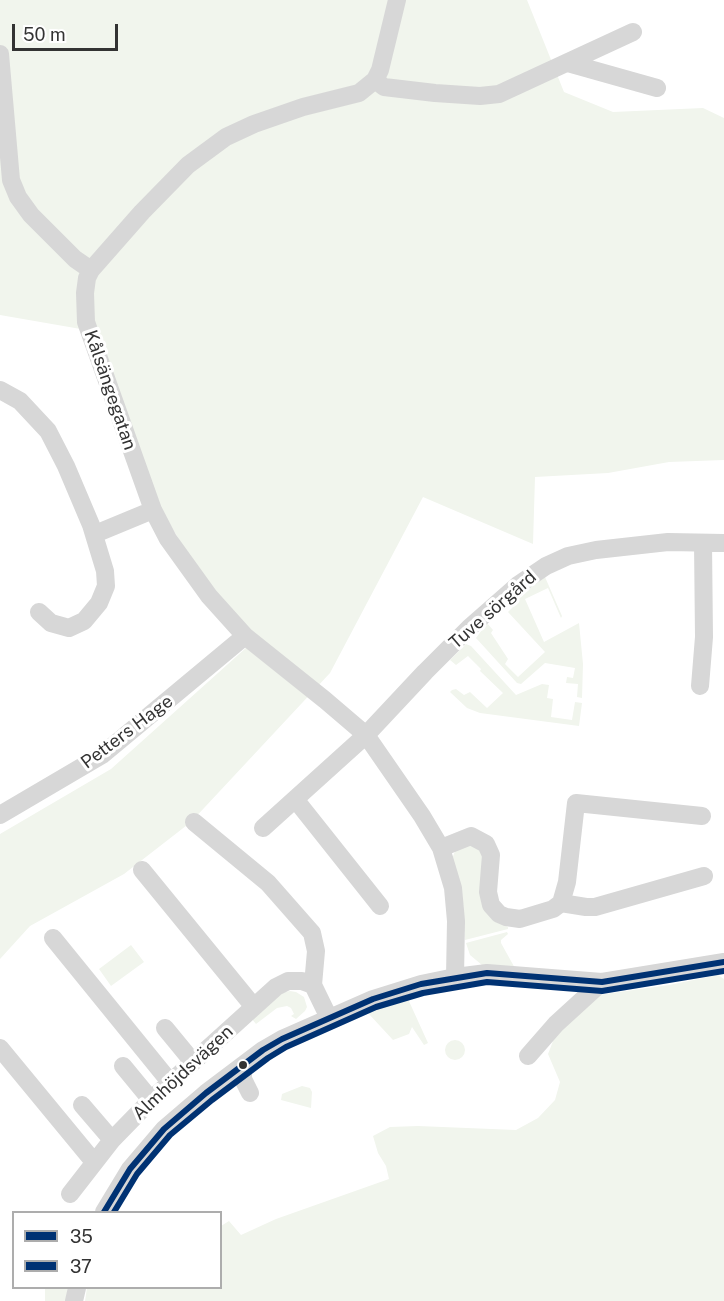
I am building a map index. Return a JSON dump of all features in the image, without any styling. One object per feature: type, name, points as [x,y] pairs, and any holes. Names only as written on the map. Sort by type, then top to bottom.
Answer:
[{"type":"street","points":[[397,0],[380,70],[375,80],[384,87],[480,96],[499,94],[633,32]]},
{"type":"street","points":[[0,54],[11,180],[18,197],[45,230],[75,259],[91,270]]},
{"type":"street","points":[[561,65],[657,88]]},
{"type":"street","name":"Kålsängegatan","points":[[375,80],[359,93],[303,107],[254,124],[226,137],[188,165],[142,212],[91,270],[87,278],[85,293],[86,322],[153,510],[174,548],[209,596],[245,636],[366,735],[422,816],[441,848],[453,888],[456,921],[455,977]]},
{"type":"street","points":[[0,390],[20,401],[48,431],[66,466],[95,534],[105,571],[106,586],[99,603],[84,621],[69,628],[51,623],[39,612]]},
{"type":"street","points":[[95,534],[153,510]]},
{"type":"street","name":"Tuve sörgård","points":[[366,735],[469,628],[518,585],[552,562],[596,550],[668,542],[724,543]]},
{"type":"street","points":[[700,686],[704,637],[703,543]]},
{"type":"street","name":"Petters Hage","points":[[0,814],[102,755],[245,636]]},
{"type":"street","points":[[263,828],[366,735]]},
{"type":"street","points":[[295,800],[380,906]]},
{"type":"street","points":[[441,848],[471,836],[486,844],[491,855],[488,892],[490,905],[499,914],[516,919],[553,909],[561,903],[567,882],[576,803],[702,816]]},
{"type":"street","points":[[194,822],[268,883],[312,933],[316,951],[313,985],[329,1018]]},
{"type":"street","points":[[142,870],[254,1008]]},
{"type":"street","points":[[561,903],[595,907],[704,876]]},
{"type":"street","points":[[53,938],[170,1082]]},
{"type":"street","points":[[105,1211],[130,1169],[164,1129],[206,1092],[282,1039],[373,999],[420,984],[487,973],[602,982],[724,963]]},
{"type":"street","name":"Almhöjdsvägen","points":[[70,1194],[112,1140],[151,1100],[276,987],[288,981],[302,981],[313,985]]},
{"type":"street","points":[[528,1056],[556,1024],[602,982]]},
{"type":"street","points":[[165,1028],[193,1062]]},
{"type":"street","points":[[0,1048],[94,1162]]},
{"type":"street","points":[[243,1065],[243,1079],[250,1093]]},
{"type":"street","points":[[123,1066],[151,1100]]},
{"type":"street","points":[[82,1105],[112,1140]]},
{"type":"shaded area","points":[[0,0],[527,0],[564,92],[613,112],[703,108],[724,118],[724,460],[669,462],[608,473],[535,477],[533,544],[423,497],[330,673],[191,822],[124,874],[30,926],[0,959],[0,834],[111,769],[257,638],[205,582],[163,513],[98,332],[0,315]]},
{"type":"shaded area","points":[[545,577],[561,618],[548,588],[525,599],[544,642],[579,623],[583,664],[582,698],[577,697],[578,684],[566,683],[567,677],[573,678],[575,668],[545,663],[521,684],[517,683],[476,638],[487,623],[508,659],[505,664],[518,677],[545,652],[508,612],[512,608],[509,604],[528,587]]},
{"type":"shaded area","points":[[466,644],[471,646],[516,695],[542,684],[549,685],[547,698],[553,699],[551,717],[572,720],[575,702],[582,703],[579,726],[480,713],[467,708],[450,692],[452,690],[456,689],[464,695],[470,692],[487,708],[503,693],[468,656],[456,665],[450,660]]},
{"type":"shaded area","points":[[460,845],[480,846],[498,922],[508,929],[465,940],[463,902],[452,859]]},
{"type":"shaded area","points":[[507,932],[508,934],[501,940],[501,943],[516,970],[482,965],[470,955],[466,943]]},
{"type":"shaded area","points":[[131,945],[144,962],[111,986],[99,969]]},
{"type":"shaded area","points":[[718,975],[724,979],[724,1301],[85,1301],[87,1289],[222,1289],[222,1225],[229,1221],[241,1235],[276,1219],[389,1179],[373,1136],[390,1127],[516,1130],[538,1118],[555,1100],[560,1082],[548,1054],[557,1031],[591,996],[669,985]]},
{"type":"shaded area","points":[[290,991],[304,997],[307,1007],[296,1019],[291,1016],[294,1014],[287,1006],[277,1008],[256,1024],[251,1018],[280,993]]},
{"type":"shaded area","points":[[408,999],[428,1043],[424,1045],[412,1027],[409,1034],[393,1040],[368,1013]]},
{"type":"shaded area","points":[[455,1040],[462,1043],[465,1050],[462,1057],[455,1060],[448,1057],[445,1050],[448,1043]]},
{"type":"shaded area","points":[[302,1086],[310,1088],[312,1092],[311,1108],[281,1100],[282,1094]]},
{"type":"shaded area","points":[[45,1289],[68,1289],[66,1301],[45,1301]]},
{"type":"transit line","name":"35","points":[[105,1211],[130,1169],[164,1129],[206,1093],[263,1050],[282,1039],[373,999],[421,984],[487,973],[602,982],[724,962]]},
{"type":"transit line","name":"37","points":[[115,1211],[137,1174],[170,1135],[212,1100],[286,1047],[376,1007],[423,993],[487,982],[602,991],[724,971]]}]
